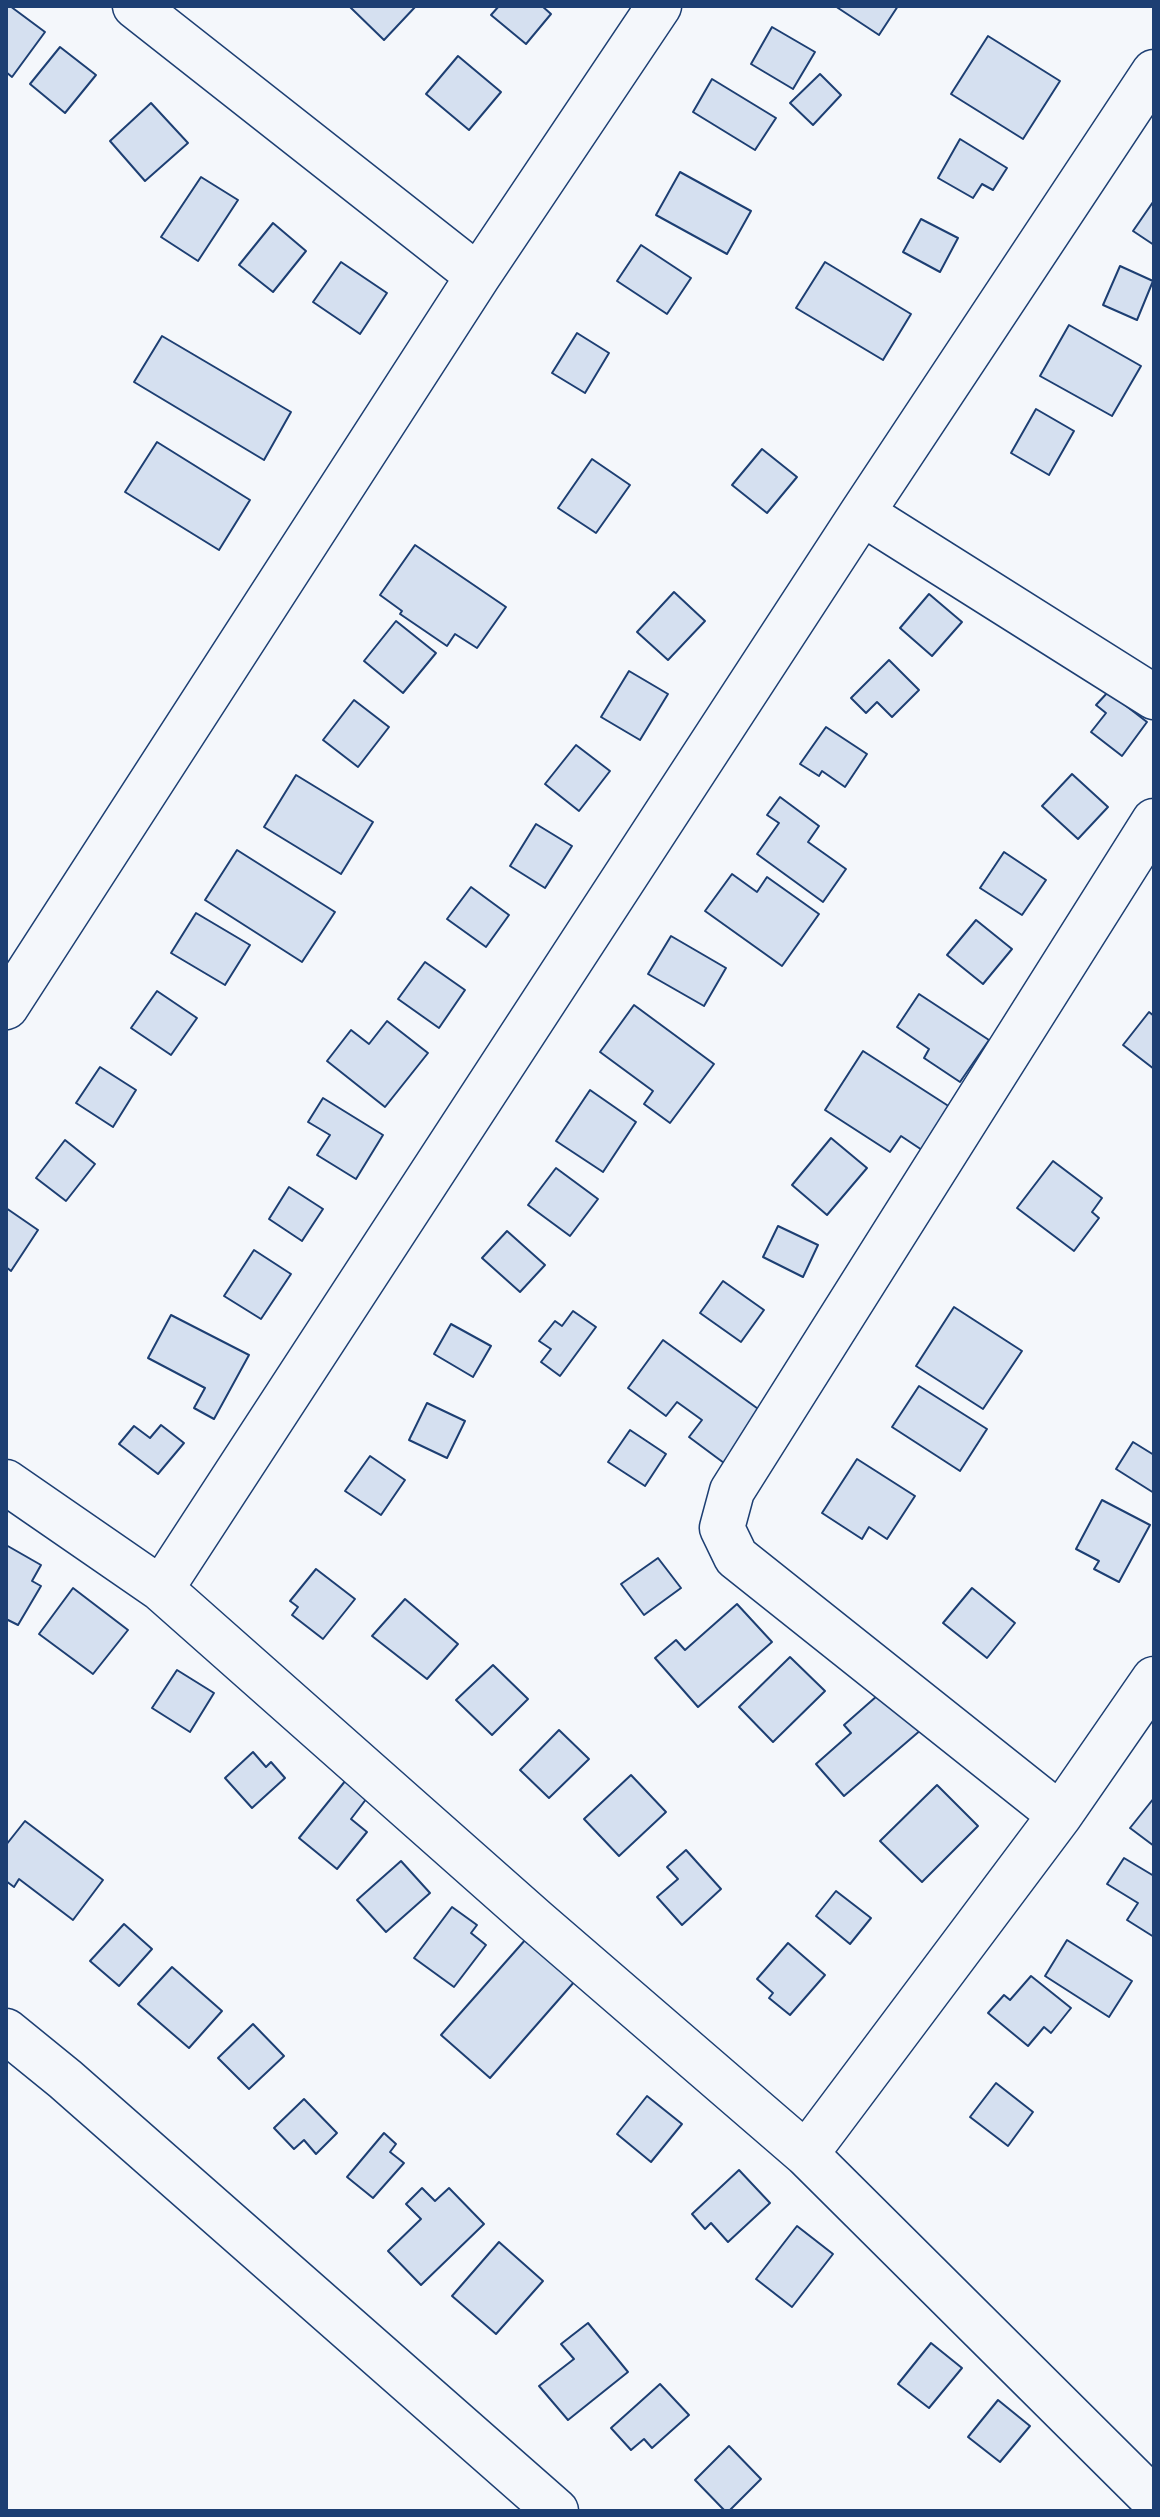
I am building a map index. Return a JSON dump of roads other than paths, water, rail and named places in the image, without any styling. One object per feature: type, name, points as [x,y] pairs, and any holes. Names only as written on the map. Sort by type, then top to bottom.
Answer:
[{"type":"street","points":[[135,6],[478,276]]},
{"type":"street","points":[[6,1007],[478,276],[659,6]]},
{"type":"street","points":[[161,1589],[862,513],[1154,72]]},
{"type":"street","points":[[862,513],[1154,697]]},
{"type":"street","points":[[1060,1815],[736,1557],[722,1528],[732,1491],[1154,821]]},
{"type":"street","points":[[6,1482],[161,1589],[536,1921],[806,2154],[1154,2500]]},
{"type":"street","points":[[806,2154],[1060,1815],[1154,1679]]},
{"type":"street","points":[[6,2031],[65,2079],[556,2511]]}]
